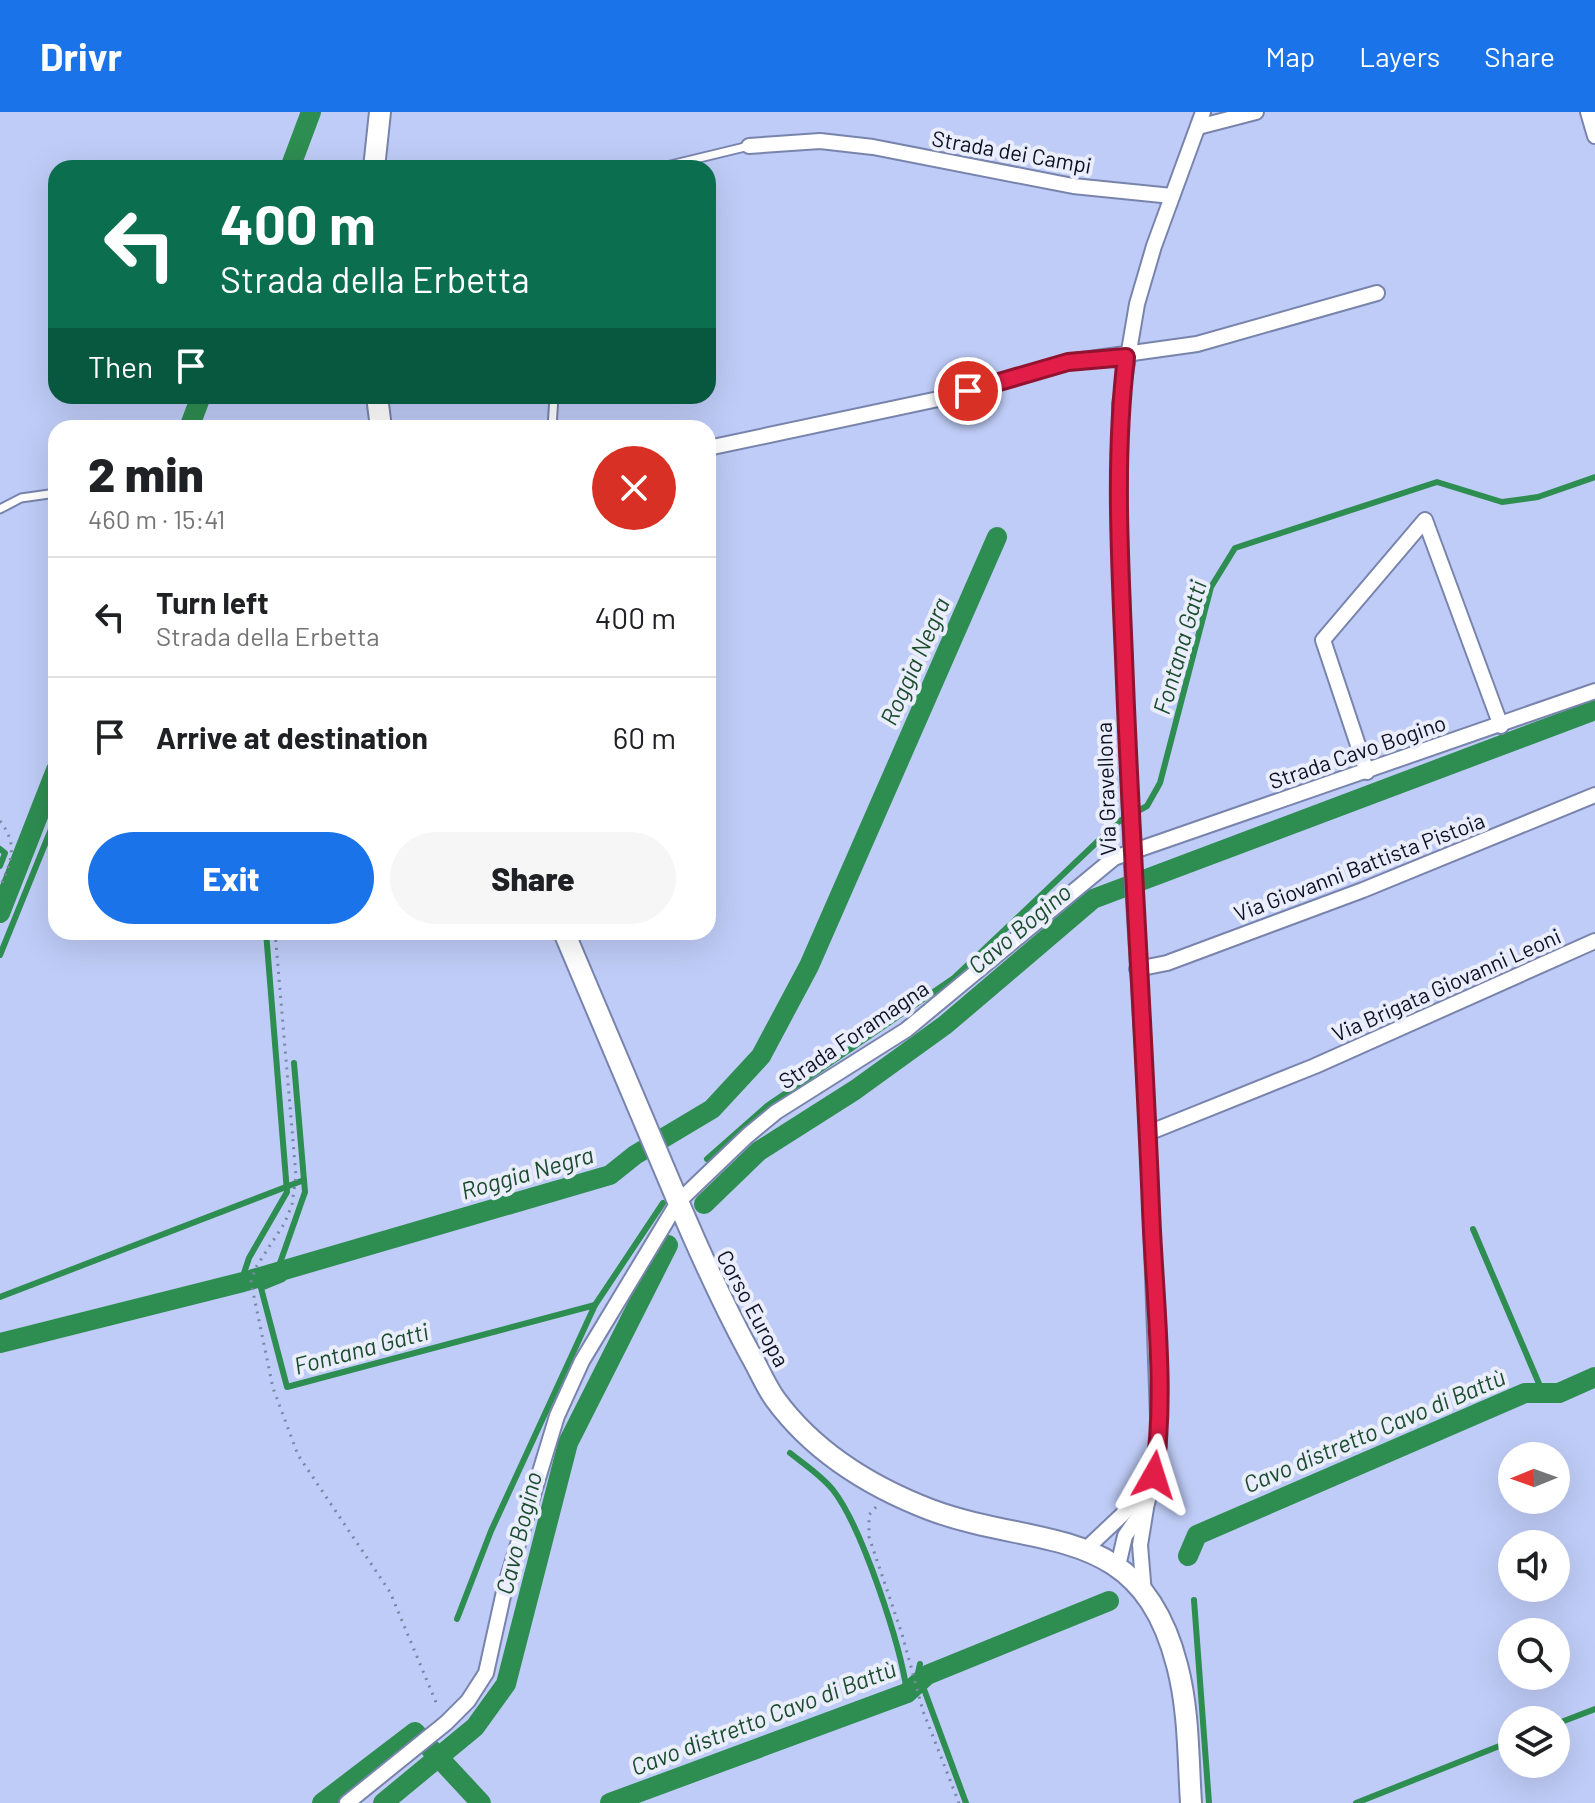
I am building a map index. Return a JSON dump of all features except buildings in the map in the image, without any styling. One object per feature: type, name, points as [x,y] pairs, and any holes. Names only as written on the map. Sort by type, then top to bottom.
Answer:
[{"type":"main road","points":[[375,160],[380,112]]},
{"type":"main road","name":"Corso Europa","points":[[567,940],[728,1313],[776,1399],[830,1456],[888,1491],[933,1511],[1065,1542]]},
{"type":"main road","name":"Via Gravellona","points":[[1065,1542],[1118,1566],[1144,1595],[1167,1636],[1184,1698],[1190,1803]]},
{"type":"street","name":"Via Gravellona","points":[[1144,1595],[1140,1545],[1159,1446],[1148,1133],[1131,850],[1119,475],[1126,357],[1137,304],[1203,112]]},
{"type":"street","points":[[1198,127],[1256,112]]},
{"type":"street","points":[[1588,112],[1595,136]]},
{"type":"street","name":"Strada dei Campi","points":[[749,146],[820,141],[860,145],[1073,186],[1172,196]]},
{"type":"street","points":[[716,446],[943,398],[1068,362],[1126,357],[1197,344],[1377,293]]},
{"type":"street","points":[[1367,772],[1323,640],[1425,520],[1501,726]]},
{"type":"street","name":"Strada Cavo Bogino","points":[[1131,850],[1367,772],[1595,691]]},
{"type":"street","name":"Via Giovanni Battista Pistoia","points":[[1137,969],[1167,963],[1363,890],[1595,795]]},
{"type":"street","name":"Strada Foramagna","points":[[347,1803],[446,1723],[468,1701],[486,1673],[505,1587],[557,1416],[582,1361],[678,1202],[776,1112],[906,1030],[1114,858],[1131,850]]},
{"type":"street","name":"Via Brigata Giovanni Leoni","points":[[1148,1133],[1315,1066],[1595,941]]},
{"type":"street","points":[[1086,1549],[1122,1515],[1154,1475]]},
{"type":"street","name":"Via Gravellona","points":[[1118,1566],[1125,1536],[1147,1504]]},
{"type":"lane","points":[[691,160],[749,146]]},
{"type":"lane","points":[[0,509],[21,498],[48,494]]},
{"type":"path","points":[[0,821],[9,833],[14,852],[0,887]]},
{"type":"path","points":[[276,940],[296,1176],[284,1224],[251,1282],[273,1388],[298,1455],[390,1592],[446,1723]]},
{"type":"path","points":[[888,1491],[869,1515],[869,1537],[918,1692],[959,1803]]},
{"type":"waterway","points":[[293,160],[311,112]]},
{"type":"waterway","points":[[192,420],[198,404]]},
{"type":"waterway","name":"Fontana Gatti","points":[[707,1159],[767,1106],[954,978],[1118,822],[1147,806],[1160,783],[1211,587],[1235,548],[1437,482],[1502,502],[1538,497],[1595,477]]},
{"type":"waterway","name":"Roggia Negra","points":[[0,1343],[243,1282],[610,1175],[635,1155],[712,1109],[761,1056],[809,966],[997,537]]},
{"type":"waterway","name":"Cavo Bogino","points":[[704,1204],[759,1151],[855,1090],[945,1025],[1093,899],[1595,710]]},
{"type":"waterway","points":[[0,913],[48,790]]},
{"type":"waterway","points":[[0,955],[48,837]]},
{"type":"waterway","name":"Cavo distretto Cavo di Battù","points":[[0,849],[5,853],[0,866]]},
{"type":"waterway","points":[[241,1282],[249,1258],[287,1192],[267,940]]},
{"type":"waterway","name":"Fontana Gatti","points":[[294,1063],[305,1192],[280,1263],[283,1279],[261,1288],[287,1387],[595,1305]]},
{"type":"waterway","points":[[0,1297],[304,1180]]},
{"type":"waterway","name":"Fontana Gatti","points":[[457,1619],[491,1531],[595,1305],[663,1203]]},
{"type":"waterway","points":[[1473,1229],[1543,1393]]},
{"type":"waterway","name":"Cavo Bogino","points":[[383,1803],[475,1727],[506,1684],[568,1443],[668,1245]]},
{"type":"waterway","name":"Cavo distretto Cavo di Battù","points":[[1188,1556],[1197,1535],[1525,1393],[1559,1393],[1595,1377]]},
{"type":"waterway","points":[[790,1453],[833,1490],[856,1531],[889,1618],[907,1693]]},
{"type":"waterway","name":"Cavo distretto Cavo di Battù","points":[[1194,1600],[1209,1803]]},
{"type":"waterway","name":"Cavo distretto Cavo di Battù","points":[[610,1803],[907,1693],[927,1675],[1109,1601]]},
{"type":"waterway","points":[[920,1664],[918,1673],[966,1803]]},
{"type":"waterway","points":[[1570,1719],[1595,1709]]},
{"type":"waterway","name":"Cavo distretto Cavo di Battù","points":[[322,1803],[415,1732],[481,1803]]},
{"type":"waterway","points":[[1356,1803],[1498,1747]]},
{"type":"route","points":[[968,391],[1068,362],[1126,357],[1120,404],[1120,540],[1132,867],[1154,1291],[1159,1446],[1154,1475]]}]
